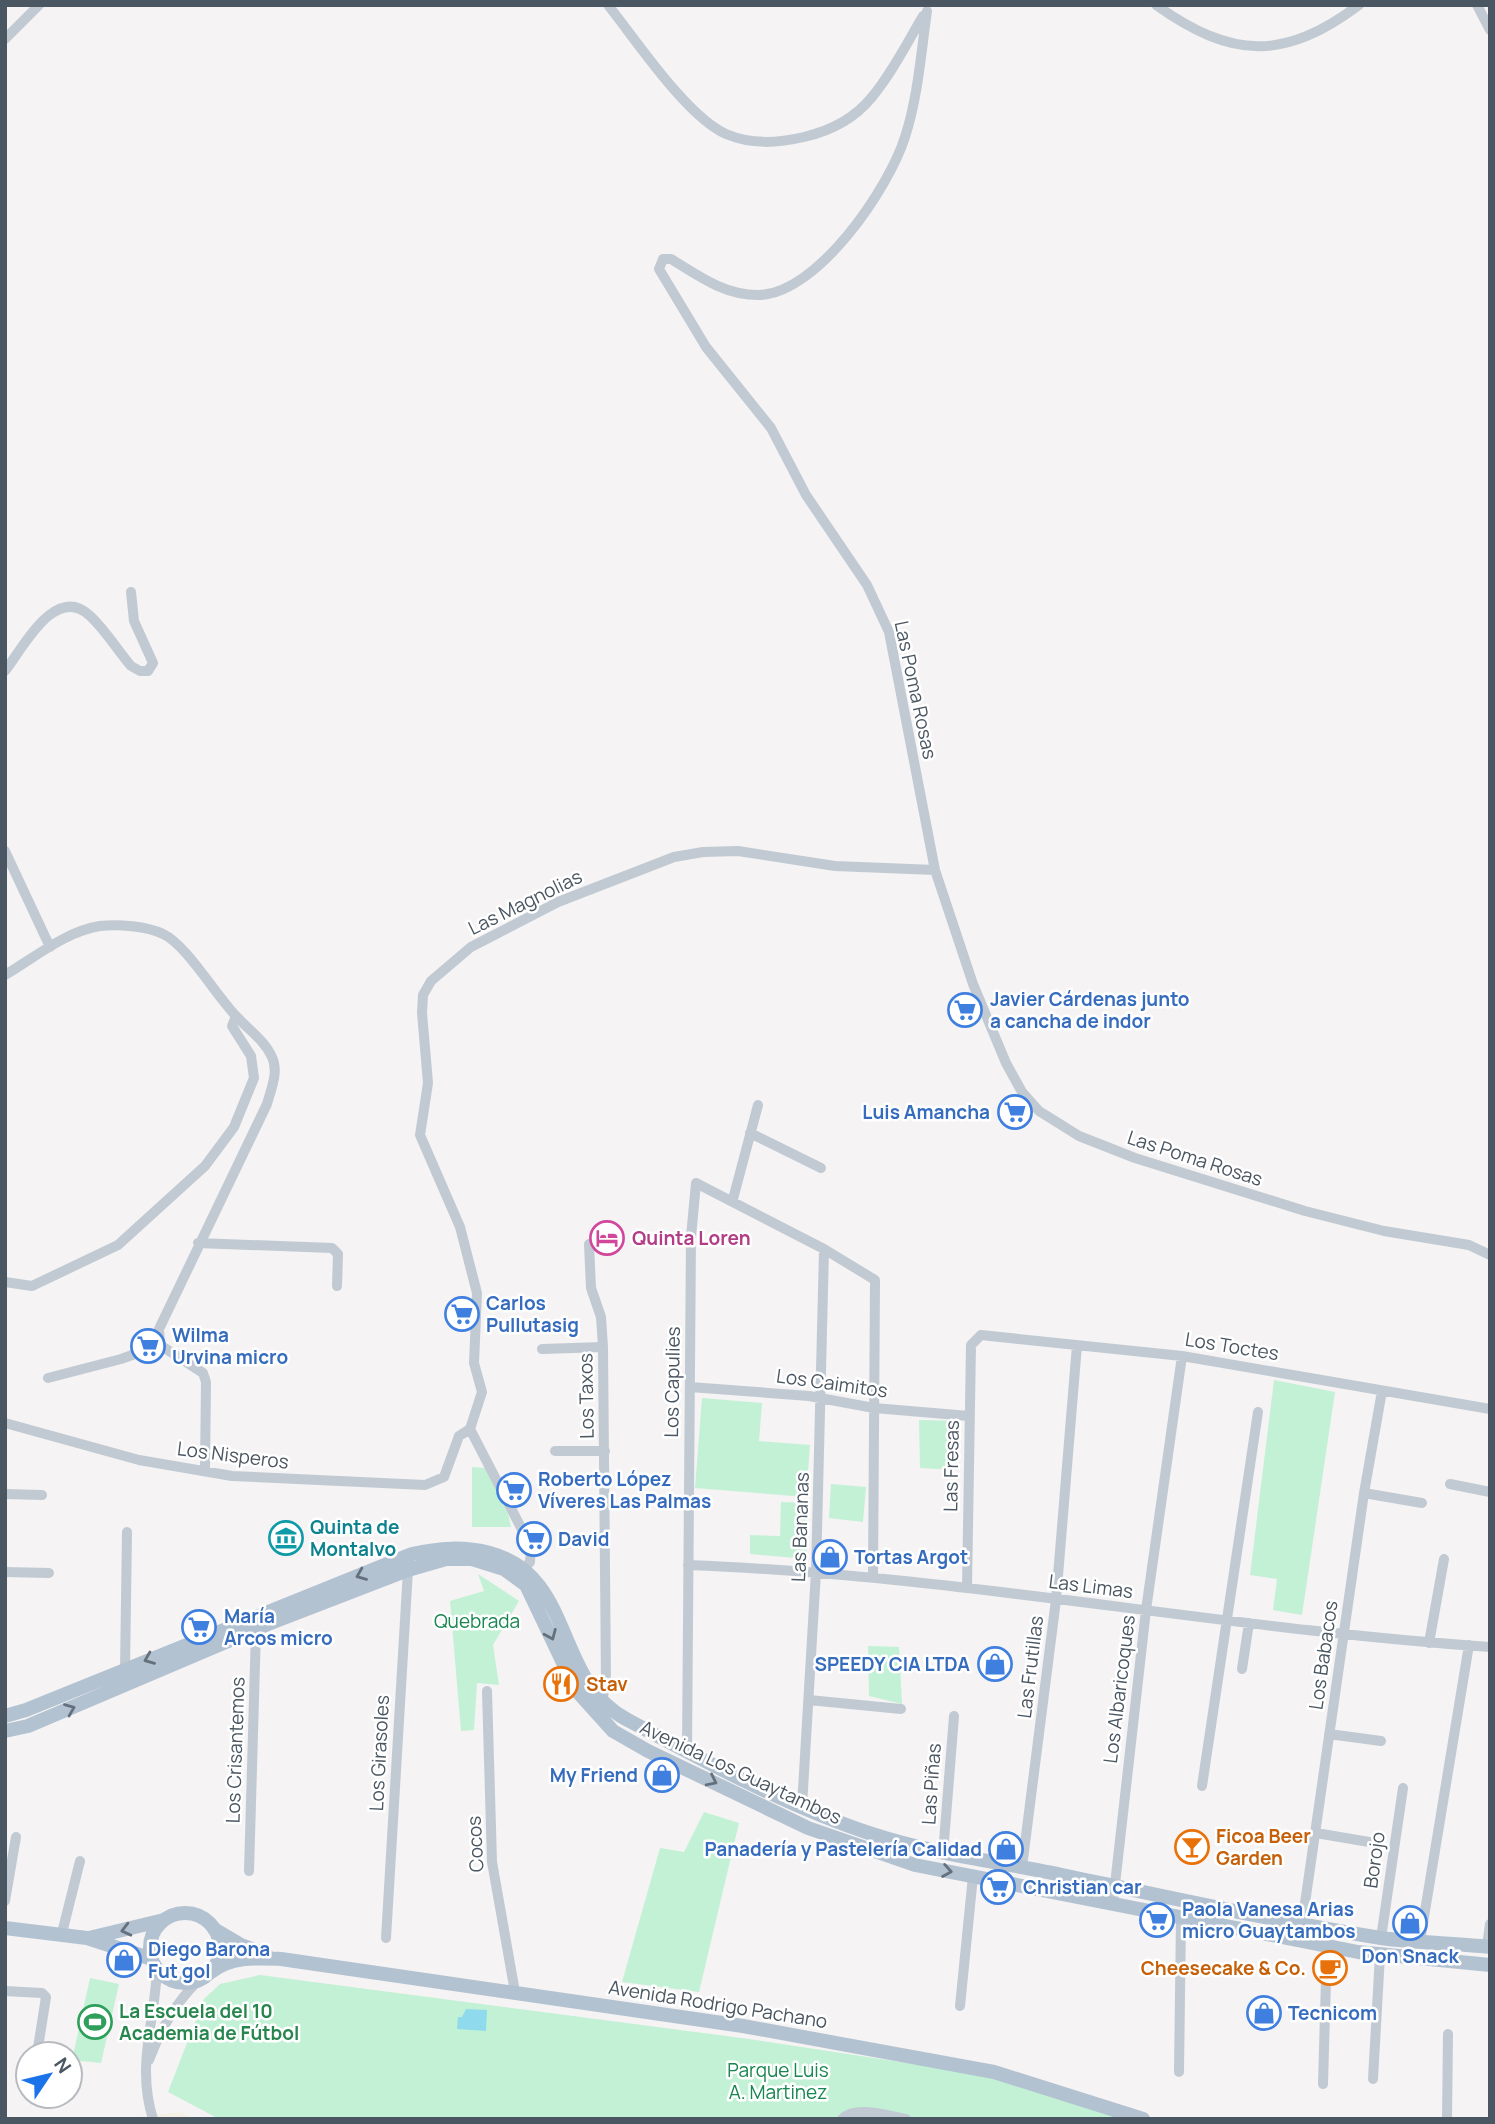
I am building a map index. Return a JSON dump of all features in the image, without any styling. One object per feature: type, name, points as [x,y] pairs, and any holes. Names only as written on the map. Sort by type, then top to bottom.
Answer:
[{"type":"main road","points":[[5,1731],[28,1726],[412,1554],[438,1548],[472,1554],[521,1572]]},
{"type":"main road","points":[[5,1716],[125,1670],[408,1570],[472,1554]]},
{"type":"main road","name":"Avenida Los Guaytambos","points":[[521,1572],[544,1592],[596,1704],[613,1731],[648,1751],[808,1828],[915,1865],[1380,1955],[1490,1965]]},
{"type":"main road","name":"Avenida Los Guaytambos","points":[[596,1704],[802,1806],[871,1833],[943,1854],[1022,1867],[1381,1938],[1488,1947]]},
{"type":"main road","points":[[5,1927],[88,1938],[155,1964],[176,1982],[205,1976],[220,1951],[214,1929],[197,1915],[174,1915],[165,1920],[88,1938]]},
{"type":"main road","points":[[155,1964],[152,1937],[165,1920]]},
{"type":"main road","name":"Avenida Rodrigo Pachano","points":[[214,1929],[241,1945],[281,1959]]},
{"type":"main road","name":"Avenida Rodrigo Pachano","points":[[205,1976],[220,1965],[249,1958],[281,1959],[743,2026],[994,2072],[1143,2119]]},
{"type":"street","points":[[5,39],[39,5]]},
{"type":"street","points":[[608,5],[702,117],[725,134],[755,142],[782,142],[819,133],[852,117],[872,97],[929,8]]},
{"type":"street","points":[[1156,5],[1197,32],[1220,41],[1261,47],[1307,38],[1329,28],[1359,5]]},
{"type":"street","points":[[1477,5],[1490,30]]},
{"type":"street","name":"Las Poma Rosas","points":[[929,8],[908,123],[893,169],[859,219],[812,272],[788,289],[761,295],[734,293],[715,286],[670,259],[663,259],[659,269],[706,347],[771,428],[806,495],[867,585],[889,632],[934,870],[973,984],[1006,1063],[1021,1091],[1040,1111],[1079,1136],[1136,1158],[1304,1211],[1384,1231],[1469,1245],[1490,1255]]},
{"type":"street","points":[[5,671],[45,618],[66,606],[75,606],[88,614],[131,666],[148,671],[153,668],[134,621],[131,592]]},
{"type":"street","points":[[5,851],[50,947]]},
{"type":"street","name":"Las Magnolias","points":[[470,1429],[482,1392],[474,1363],[477,1308],[475,1280],[460,1227],[420,1135],[428,1083],[423,995],[431,981],[471,947],[558,902],[674,857],[703,852],[738,851],[835,866],[934,870]]},
{"type":"street","points":[[5,975],[50,947],[100,926],[142,928],[164,934],[179,946],[273,1058],[275,1073],[253,1137],[198,1243],[159,1329],[160,1345]]},
{"type":"street","points":[[5,1282],[32,1286],[117,1245],[175,1196],[210,1160],[234,1127],[254,1078],[251,1056],[232,1026],[236,1016]]},
{"type":"street","points":[[758,1105],[733,1199],[875,1280],[873,1578]]},
{"type":"street","points":[[750,1133],[821,1167]]},
{"type":"street","name":"Los Capulies","points":[[687,1751],[691,1237],[696,1183],[733,1199]]},
{"type":"street","points":[[198,1243],[332,1248],[338,1254],[337,1286]]},
{"type":"street","name":"Los Taxos","points":[[589,1244],[591,1288],[601,1317],[605,1451],[606,1681],[596,1704]]},
{"type":"street","name":"Las Bananas","points":[[802,1806],[816,1572],[824,1249]]},
{"type":"street","name":"Los Toctes","points":[[971,1345],[981,1335],[1182,1356],[1490,1409]]},
{"type":"street","points":[[48,1378],[121,1359],[160,1345]]},
{"type":"street","points":[[160,1345],[203,1373],[206,1382],[205,1469]]},
{"type":"street","name":"Las Fresas","points":[[967,1588],[971,1345]]},
{"type":"street","name":"Las Frutillas","points":[[1022,1867],[1056,1600],[1077,1345]]},
{"type":"street","points":[[542,1349],[603,1347]]},
{"type":"street","name":"Los Albaricoques","points":[[1113,1902],[1146,1611],[1182,1356]]},
{"type":"street","name":"Los Caimitos","points":[[690,1387],[821,1397],[874,1408],[970,1416]]},
{"type":"street","name":"Los Babacos","points":[[1302,1924],[1364,1493],[1382,1391]]},
{"type":"street","points":[[1202,1786],[1229,1621],[1258,1412]]},
{"type":"street","name":"Los Nisperos","points":[[5,1423],[139,1460],[205,1469],[251,1479],[433,1484],[448,1472],[459,1436],[470,1429]]},
{"type":"street","points":[[470,1429],[531,1547],[532,1555],[521,1572]]},
{"type":"street","points":[[555,1451],[605,1451]]},
{"type":"street","points":[[1450,1484],[1490,1492]]},
{"type":"street","points":[[1364,1493],[1422,1503]]},
{"type":"street","points":[[5,1494],[42,1495]]},
{"type":"street","points":[[125,1670],[127,1532]]},
{"type":"street","points":[[1429,1643],[1444,1559]]},
{"type":"street","name":"Las Limas","points":[[688,1565],[816,1572],[1343,1635],[1490,1647]]},
{"type":"street","name":"Los Girasoles","points":[[386,1938],[408,1570]]},
{"type":"street","points":[[5,1572],[49,1573]]},
{"type":"street","name":"Los Crisantemos","points":[[249,1871],[263,1623]]},
{"type":"street","points":[[1242,1669],[1248,1623]]},
{"type":"street","points":[[1420,1941],[1469,1645]]},
{"type":"street","name":"Cocos","points":[[487,1691],[492,1862],[515,1992]]},
{"type":"street","points":[[809,1700],[901,1709]]},
{"type":"street","name":"Las Piñas","points":[[943,1854],[954,1716]]},
{"type":"street","points":[[1329,1734],[1381,1741]]},
{"type":"street","name":"Borojo","points":[[1381,1938],[1403,1788]]},
{"type":"street","points":[[1316,1833],[1376,1843]]},
{"type":"street","points":[[5,1901],[16,1837]]},
{"type":"street","points":[[62,1933],[80,1861]]},
{"type":"street","points":[[960,2006],[974,1876]]},
{"type":"street","points":[[1180,2072],[1181,1918]]},
{"type":"street","points":[[1488,1947],[1490,1924]]},
{"type":"street","points":[[1323,2084],[1327,1945]]},
{"type":"street","points":[[1373,2079],[1380,1955]]},
{"type":"street","points":[[153,2119],[147,2100],[145,2069],[146,2035],[156,1993],[155,1964]]},
{"type":"street","points":[[145,2069],[169,2016],[183,1996],[205,1976]]},
{"type":"street","points":[[5,1991],[42,1993],[46,1997],[39,2040]]},
{"type":"street","points":[[1447,2119],[1448,2034]]},
{"type":"street","points":[[842,2119],[848,2113],[857,2112],[906,2119]]},
{"type":"green space","points":[[1274,1380],[1335,1392],[1302,1615],[1273,1610],[1277,1579],[1250,1575]]},
{"type":"green space","points":[[702,1398],[762,1403],[759,1441],[810,1445],[806,1497],[695,1488]]},
{"type":"green space","points":[[919,1420],[960,1421],[956,1470],[920,1468]]},
{"type":"green space","points":[[472,1467],[486,1468],[508,1514],[511,1527],[472,1527]]},
{"type":"green space","points":[[831,1484],[866,1487],[863,1522],[829,1518]]},
{"type":"green space","points":[[781,1502],[805,1503],[807,1559],[750,1554],[750,1535],[780,1536]]},
{"type":"green space","name":"Quebrada","points":[[478,1574],[519,1601],[493,1645],[499,1685],[477,1683],[474,1730],[461,1731],[450,1601],[484,1591]]},
{"type":"green space","points":[[868,1646],[899,1647],[902,1704],[869,1696]]},
{"type":"green space","points":[[704,1812],[739,1823],[699,1992],[622,1982],[660,1848],[684,1852]]},
{"type":"green space","name":"Parque Luis A. Martinez","points":[[260,1975],[749,2039],[986,2075],[1125,2119],[219,2119],[168,2092],[204,1999],[220,1984]]},
{"type":"green space","name":"La Escuela del 10 Academia de Fútbol","points":[[90,1978],[119,1984],[101,2063],[84,2061],[84,2040],[76,2040]]},
{"type":"sand","points":[[180,2112],[195,2119],[120,2119]]},
{"type":"water","points":[[466,2009],[487,2010],[486,2031],[457,2029],[458,2017],[462,2017]]},
{"type":"place","name":"Javier Cárdenas junto a cancha de indor","points":[[965,1010]]},
{"type":"place","name":"Luis Amancha","points":[[1015,1112]]},
{"type":"place","name":"Quinta Loren","points":[[607,1238]]},
{"type":"place","name":"Carlos Pullutasig","points":[[462,1314]]},
{"type":"place","name":"Wilma Urvina micro","points":[[148,1346]]},
{"type":"place","name":"Roberto López Víveres Las Palmas","points":[[514,1490]]},
{"type":"place","name":"Quinta de Montalvo","points":[[286,1538]]},
{"type":"place","name":"David","points":[[534,1539]]},
{"type":"place","name":"Tortas Argot","points":[[830,1557]]},
{"type":"place","name":"María Arcos micro","points":[[199,1627]]},
{"type":"place","name":"SPEEDY CIA LTDA","points":[[995,1664]]},
{"type":"place","name":"Stav","points":[[561,1684]]},
{"type":"place","name":"My Friend","points":[[662,1775]]},
{"type":"place","name":"Ficoa Beer Garden","points":[[1192,1847]]},
{"type":"place","name":"Panadería y Pastelería Calidad","points":[[1006,1849]]},
{"type":"place","name":"Christian car","points":[[998,1887]]},
{"type":"place","name":"Paola Vanesa Arias micro Guaytambos","points":[[1157,1920]]},
{"type":"place","name":"Don Snack","points":[[1410,1923]]},
{"type":"place","name":"Diego Barona Fut gol","points":[[124,1960]]},
{"type":"place","name":"Cheesecake & Co.","points":[[1330,1968]]},
{"type":"place","name":"Tecnicom","points":[[1264,2013]]},
{"type":"place","name":"La Escuela del 10 Academia de Fútbol","points":[[95,2022]]}]
